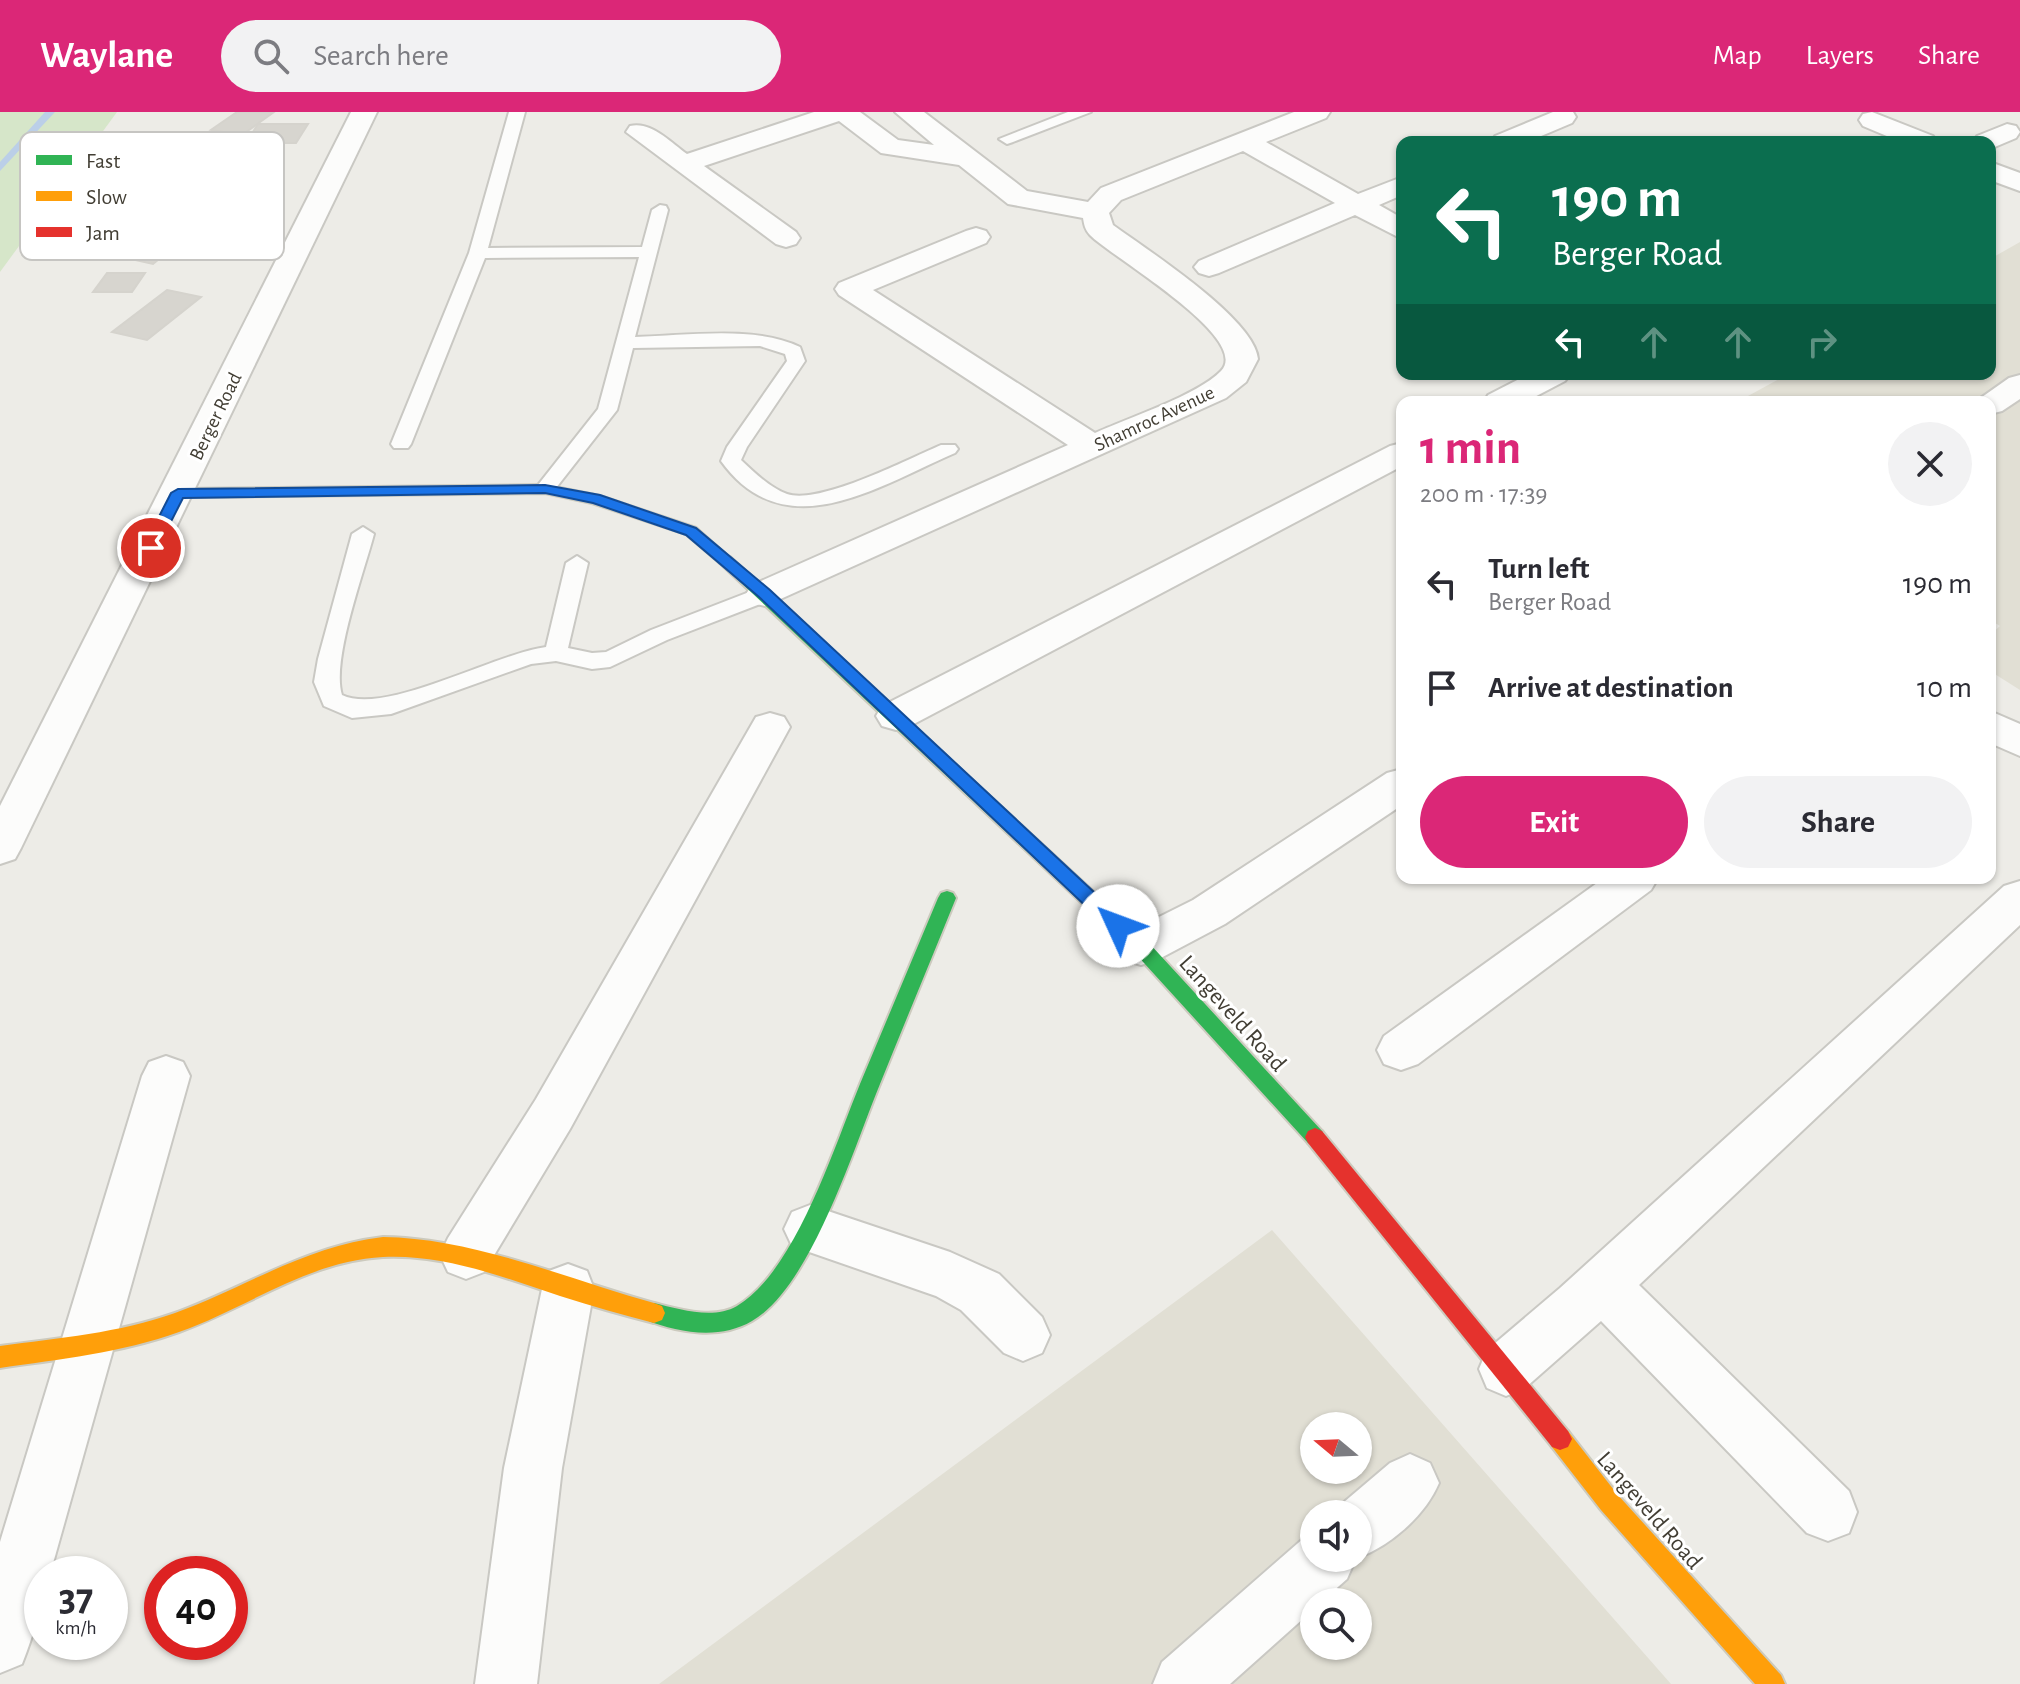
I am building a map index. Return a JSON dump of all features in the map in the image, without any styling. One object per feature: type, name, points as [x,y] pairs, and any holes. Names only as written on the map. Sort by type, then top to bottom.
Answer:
[{"type":"street","name":"Berger Road","points":[[0,848],[364,112]]},
{"type":"street","points":[[684,164],[841,112],[890,147],[971,158]]},
{"type":"street","points":[[908,112],[971,158],[1018,198],[1095,212],[1111,194],[1317,112]]},
{"type":"street","points":[[1518,136],[1563,117]]},
{"type":"street","points":[[1872,120],[1910,136]]},
{"type":"street","points":[[639,132],[786,238]]},
{"type":"street","points":[[1243,140],[1396,227]]},
{"type":"street","points":[[1996,173],[2020,183]]},
{"type":"street","points":[[1209,267],[1396,188]]},
{"type":"street","name":"Shamroc Avenue","points":[[765,594],[1215,391],[1240,368],[1242,353],[1233,336],[1215,318],[1100,229],[1095,212]]},
{"type":"street","points":[[976,237],[850,289],[1093,446]]},
{"type":"street","points":[[1512,396],[1542,380]]},
{"type":"street","points":[[1996,400],[2020,385]]},
{"type":"street","points":[[896,716],[1396,456]]},
{"type":"street","name":"Langeveld Road","points":[[178,493],[545,489],[595,499],[691,531],[765,594],[1141,947],[1319,1141],[1506,1369],[1609,1502],[1772,1684]]},
{"type":"street","points":[[466,1255],[553,1114],[770,727]]},
{"type":"street","points":[[1996,728],[2020,742]]},
{"type":"street","points":[[1141,947],[1209,912],[1396,788]]},
{"type":"street","points":[[1401,1050],[1628,884]]},
{"type":"street","points":[[0,1357],[125,1338],[178,1322],[316,1260],[381,1247],[422,1248],[466,1255],[568,1289],[676,1319],[720,1323],[752,1309],[775,1282],[810,1229],[947,898]]},
{"type":"street","points":[[1506,1369],[1602,1285],[2020,898]]},
{"type":"street","points":[[0,1642],[166,1076]]},
{"type":"street","points":[[810,1229],[960,1282],[980,1292],[1023,1335]]},
{"type":"street","points":[[1602,1285],[1828,1512]]},
{"type":"street","points":[[506,1684],[533,1468],[568,1289]]},
{"type":"street","points":[[1372,1517],[1410,1483]]},
{"type":"street","points":[[1184,1684],[1310,1572]]},
{"type":"lane","points":[[401,444],[478,253],[517,112]]},
{"type":"lane","points":[[1007,139],[1083,112]]},
{"type":"lane","points":[[545,489],[607,410],[660,210]]},
{"type":"lane","points":[[478,253],[649,252]]},
{"type":"lane","points":[[624,343],[760,340],[777,343],[793,351],[796,361],[737,447],[731,461],[740,472],[785,501],[826,499],[948,449]]},
{"type":"lane","points":[[363,534],[329,659],[326,682],[332,700],[352,710],[391,706],[528,657],[556,653],[592,661],[610,659],[659,635],[765,594]]},
{"type":"lane","points":[[556,653],[577,563]]},
{"type":"shaded area","points":[[2020,242],[2020,690],[1996,675],[1996,630],[2000,626],[1996,624],[1996,396],[1748,396],[1777,380],[1996,380],[1996,256]]},
{"type":"shaded area","points":[[1272,1230],[1671,1684],[659,1684]]},
{"type":"green space","points":[[0,112],[117,112],[102,132],[20,132],[20,245],[0,272]]},
{"type":"building","points":[[237,112],[274,112],[246,132],[211,130]]},
{"type":"building","points":[[258,124],[308,124],[296,143],[284,143],[284,132],[253,132]]},
{"type":"building","points":[[135,260],[158,260],[153,264]]},
{"type":"building","points":[[107,273],[145,273],[132,292],[93,292]]},
{"type":"building","points":[[167,290],[201,297],[147,340],[112,332]]},
{"type":"waterway","points":[[32,132],[50,112]]},
{"type":"waterway","points":[[0,168],[20,146]]},
{"type":"traffic: fast","points":[[725,560],[1141,947],[1315,1137]]},
{"type":"traffic: fast","points":[[654,1313],[692,1321],[730,1320],[753,1308],[787,1268],[828,1188],[947,898]]},
{"type":"traffic: slow","points":[[178,493],[545,489],[595,499],[691,531],[725,560]]},
{"type":"traffic: slow","points":[[0,1357],[91,1344],[157,1329],[304,1265],[356,1250],[383,1247],[431,1249],[454,1254],[654,1313]]},
{"type":"traffic: slow","points":[[1560,1439],[1609,1502],[1772,1684]]},
{"type":"traffic: jam","points":[[1315,1137],[1560,1439]]},
{"type":"route","points":[[151,548],[178,493],[545,489],[648,514],[691,531],[765,594],[1118,926]]}]
